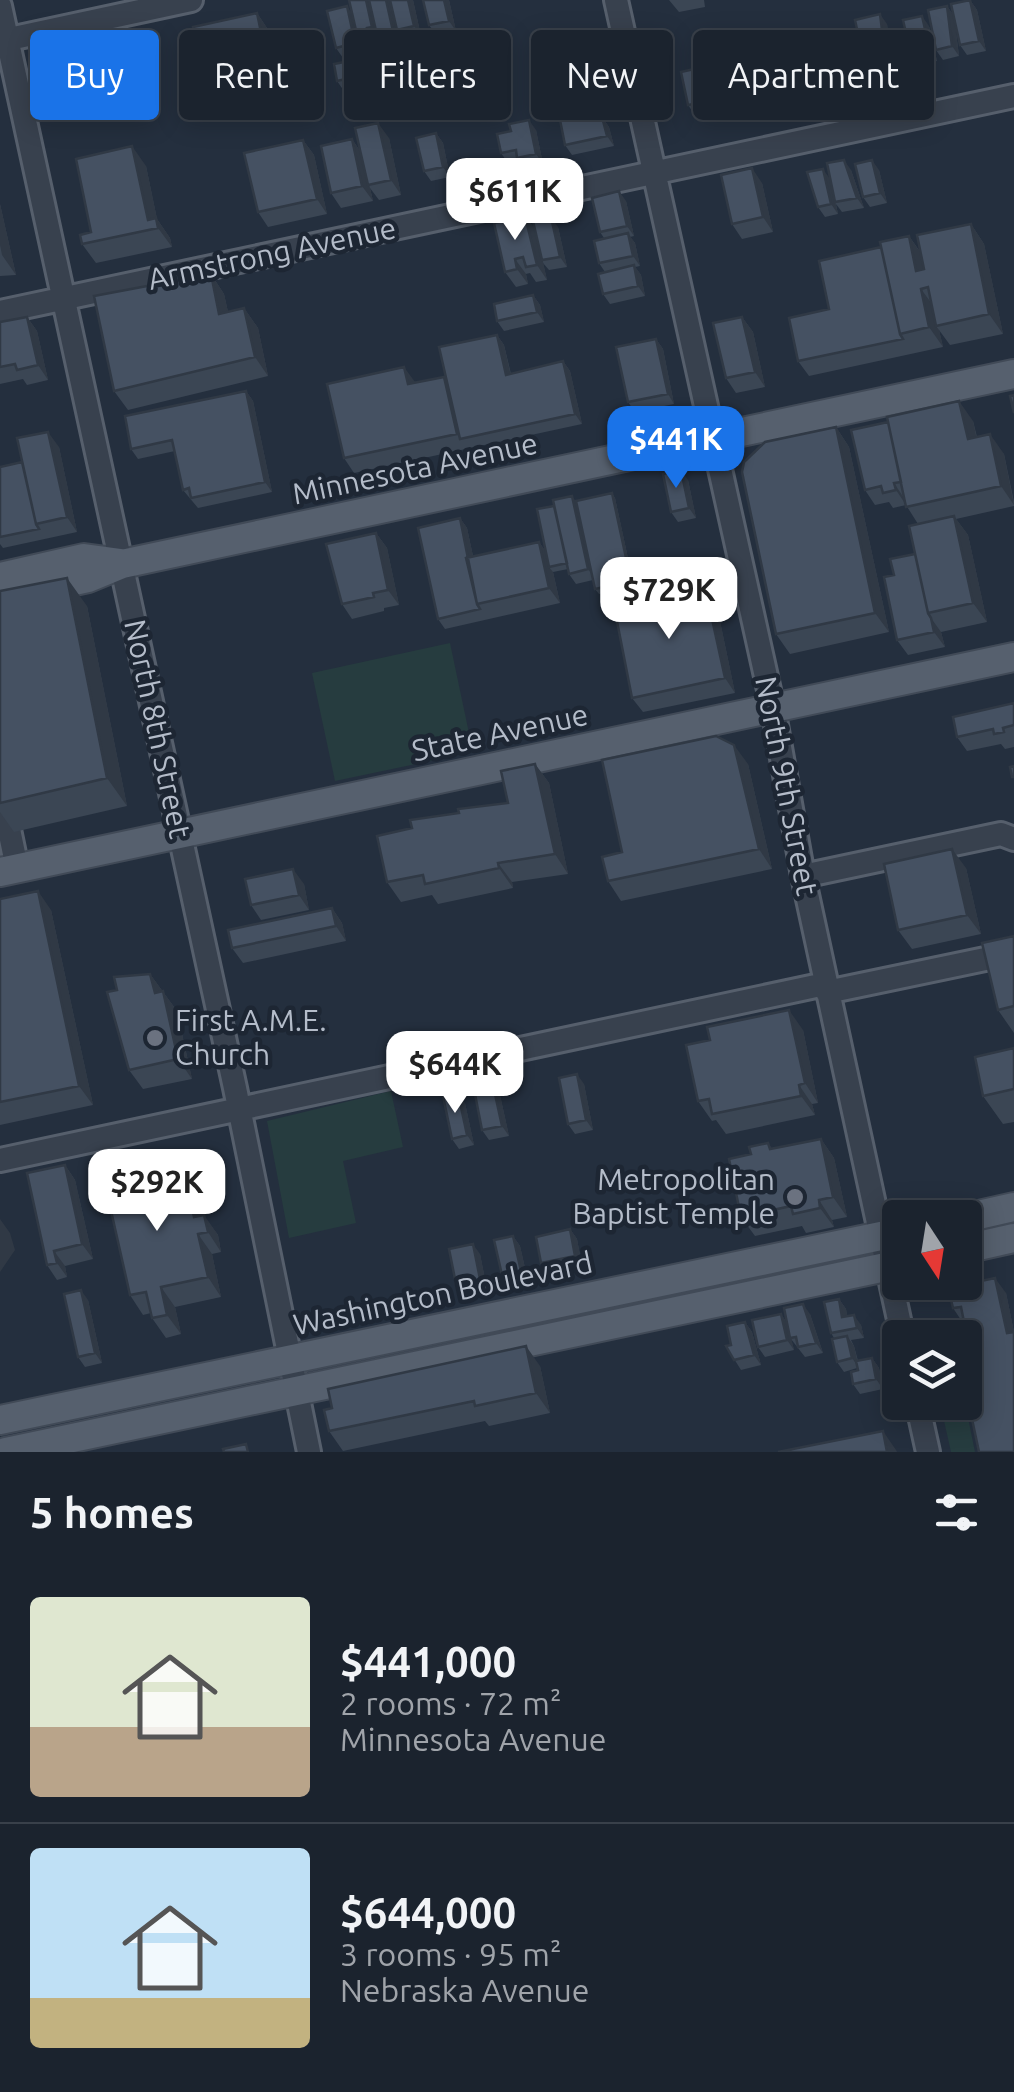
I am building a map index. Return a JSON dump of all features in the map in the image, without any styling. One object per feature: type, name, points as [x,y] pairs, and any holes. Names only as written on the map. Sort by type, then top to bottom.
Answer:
[{"type":"main road","name":"Minnesota Avenue","points":[[0,597],[88,578],[122,564],[1014,374]]},
{"type":"main road","name":"Minnesota Avenue","points":[[0,576],[84,558],[122,564]]},
{"type":"main road","name":"State Avenue","points":[[8,870],[1014,657]]},
{"type":"main road","points":[[982,1214],[1014,1207]]},
{"type":"main road","name":"Washington Boulevard","points":[[0,1420],[882,1236]]},
{"type":"main road","points":[[982,1246],[1014,1238]]},
{"type":"main road","points":[[6,1452],[882,1268]]},
{"type":"street","points":[[4,41],[192,0]]},
{"type":"street","name":"North 9th Street","points":[[616,0],[773,708],[826,988],[882,1203]]},
{"type":"street","name":"North 8th Street","points":[[0,6],[4,41],[64,299],[239,1108],[308,1452]]},
{"type":"street","name":"Armstrong Avenue","points":[[0,312],[1014,96]]},
{"type":"street","points":[[0,786],[8,870]]},
{"type":"street","points":[[803,876],[1001,834],[1014,839]]},
{"type":"street","points":[[0,1160],[1014,952]]},
{"type":"street","points":[[921,1420],[928,1452]]},
{"type":"green space","points":[[450,643],[473,752],[335,781],[312,673]]},
{"type":"green space","points":[[391,1091],[403,1147],[343,1161],[356,1223],[289,1238],[267,1121]]},
{"type":"green space","points":[[944,1420],[968,1420],[975,1452],[951,1452]]},
{"type":"building","points":[[349,0],[366,0],[372,27],[356,30]]},
{"type":"building","points":[[369,0],[386,0],[393,30],[376,30]]},
{"type":"building","points":[[390,0],[408,0],[414,26],[397,30]]},
{"type":"building","points":[[423,0],[444,0],[449,21],[429,25]]},
{"type":"building","points":[[970,0],[979,41],[960,45],[951,4]]},
{"type":"building","points":[[347,6],[352,30],[344,30],[344,46],[336,48],[327,11]]},
{"type":"building","points":[[947,6],[952,46],[936,50],[928,10]]},
{"type":"building","points":[[257,13],[261,30],[194,30],[193,27]]},
{"type":"building","points":[[880,14],[882,30],[857,30],[855,20]]},
{"type":"building","points":[[922,16],[925,30],[905,30],[903,20]]},
{"type":"building","points":[[344,62],[344,79],[337,81],[334,64]]},
{"type":"building","points":[[693,69],[693,104],[688,105],[681,72]]},
{"type":"building","points":[[529,120],[536,154],[517,158],[516,150],[501,153],[497,134],[511,131],[509,124]]},
{"type":"building","points":[[560,120],[603,120],[607,136],[565,145]]},
{"type":"building","points":[[378,123],[391,180],[368,185],[355,128]]},
{"type":"building","points":[[436,133],[443,167],[424,171],[416,138]]},
{"type":"building","points":[[352,139],[362,186],[331,193],[321,146]]},
{"type":"building","points":[[303,140],[317,199],[258,212],[244,153]]},
{"type":"building","points":[[132,146],[148,220],[156,218],[158,228],[82,244],[80,235],[91,232],[76,159]]},
{"type":"building","points":[[844,160],[857,198],[835,202],[827,163]]},
{"type":"building","points":[[872,160],[880,193],[863,197],[855,164]]},
{"type":"building","points":[[752,168],[763,217],[732,224],[721,175]]},
{"type":"building","points":[[823,169],[831,204],[818,207],[807,172]]},
{"type":"building","points":[[619,191],[627,226],[600,232],[592,198]]},
{"type":"building","points":[[525,216],[537,265],[526,267],[523,257],[515,259],[517,269],[505,272],[494,223]]},
{"type":"building","points":[[551,217],[560,257],[542,260],[533,221]]},
{"type":"building","points":[[971,224],[989,314],[936,326],[928,287],[921,289],[929,327],[900,334],[880,242],[909,236],[916,271],[924,269],[917,235]]},
{"type":"building","points":[[628,233],[633,256],[599,263],[594,241]]},
{"type":"building","points":[[881,247],[903,339],[798,361],[789,318],[829,309],[819,261]]},
{"type":"building","points":[[634,265],[638,286],[603,294],[598,274]]},
{"type":"building","points":[[211,274],[219,314],[244,308],[255,357],[114,391],[94,296]]},
{"type":"building","points":[[533,295],[537,312],[497,321],[494,304]]},
{"type":"building","points":[[27,317],[38,365],[17,370],[15,364],[0,367],[0,322]]},
{"type":"building","points":[[742,317],[755,372],[726,378],[713,323]]},
{"type":"building","points":[[497,335],[506,375],[563,361],[575,414],[460,439],[439,347]]},
{"type":"building","points":[[656,339],[668,394],[628,402],[616,347]]},
{"type":"building","points":[[404,367],[408,384],[444,377],[457,434],[344,458],[327,384]]},
{"type":"building","points":[[246,391],[265,482],[191,498],[189,488],[183,490],[172,440],[131,449],[125,416]]},
{"type":"building","points":[[959,401],[968,439],[990,434],[1001,486],[906,507],[887,417]]},
{"type":"building","points":[[888,422],[901,482],[894,483],[896,490],[883,493],[881,486],[865,490],[851,430]]},
{"type":"building","points":[[836,427],[875,613],[776,634],[742,472],[744,462],[765,442]]},
{"type":"building","points":[[48,432],[67,517],[36,524],[17,438]]},
{"type":"building","points":[[22,462],[39,529],[0,537],[0,467]]},
{"type":"building","points":[[681,470],[689,508],[671,512],[663,474]]},
{"type":"building","points":[[612,493],[631,581],[595,589],[576,501]]},
{"type":"building","points":[[572,496],[588,569],[569,574],[553,500]]},
{"type":"building","points":[[554,506],[567,563],[549,567],[537,509]]},
{"type":"building","points":[[954,516],[973,603],[928,613],[909,526]]},
{"type":"building","points":[[460,518],[480,609],[438,619],[418,528]]},
{"type":"building","points":[[376,533],[388,590],[342,604],[326,544]]},
{"type":"building","points":[[539,542],[549,588],[477,604],[466,558]]},
{"type":"building","points":[[915,554],[934,632],[897,640],[884,577],[894,575],[890,559]]},
{"type":"building","points":[[67,578],[107,778],[0,803],[0,591]]},
{"type":"building","points":[[705,587],[725,678],[632,698],[614,606]]},
{"type":"building","points":[[1014,703],[1014,725],[1003,728],[1004,732],[994,734],[993,729],[957,737],[953,717]]},
{"type":"building","points":[[716,736],[734,745],[759,849],[608,881],[602,857],[622,852],[602,760]]},
{"type":"building","points":[[535,764],[555,854],[498,863],[499,868],[425,884],[423,875],[387,882],[377,836],[412,828],[410,820],[508,803],[501,771]]},
{"type":"building","points":[[952,849],[967,915],[898,930],[884,864]]},
{"type":"building","points":[[293,869],[299,895],[251,905],[245,879]]},
{"type":"building","points":[[38,891],[79,1086],[0,1102],[0,899]]},
{"type":"building","points":[[332,908],[336,926],[232,948],[228,930]]},
{"type":"building","points":[[1014,936],[1014,1006],[998,1010],[982,943]]},
{"type":"building","name":"First A.M.E. Church","points":[[150,974],[155,993],[163,991],[178,1059],[129,1070],[107,992],[117,990],[114,977]]},
{"type":"building","points":[[789,1010],[805,1083],[799,1085],[801,1096],[712,1114],[709,1099],[698,1101],[686,1045],[710,1040],[707,1027]]},
{"type":"building","points":[[1014,1048],[1014,1089],[983,1096],[975,1057]]},
{"type":"building","points":[[577,1074],[586,1120],[568,1124],[559,1078]]},
{"type":"building","points":[[493,1085],[502,1126],[482,1130],[474,1089]]},
{"type":"building","points":[[458,1093],[467,1135],[452,1139],[443,1096]]},
{"type":"building","points":[[821,1139],[833,1197],[819,1200],[820,1208],[793,1214],[791,1206],[741,1217],[729,1159],[751,1154],[749,1147],[768,1143],[770,1149]]},
{"type":"building","points":[[65,1165],[82,1244],[54,1251],[57,1263],[47,1265],[27,1173]]},
{"type":"building","points":[[183,1167],[194,1217],[204,1215],[208,1232],[198,1234],[208,1277],[161,1287],[167,1315],[152,1318],[146,1292],[130,1295],[105,1184]]},
{"type":"building","points":[[570,1229],[575,1256],[541,1263],[536,1237]]},
{"type":"building","points":[[513,1236],[521,1271],[502,1275],[494,1240]]},
{"type":"building","points":[[473,1244],[480,1279],[456,1284],[449,1249]]},
{"type":"building","points":[[995,1278],[1007,1333],[1014,1332],[1014,1452],[979,1452],[972,1420],[982,1420],[982,1320],[964,1320],[961,1307],[953,1308],[951,1300],[982,1300],[982,1281]]},
{"type":"building","points":[[81,1290],[95,1353],[78,1357],[64,1294]]},
{"type":"building","points":[[839,1299],[842,1317],[854,1315],[857,1328],[831,1333],[824,1302]]},
{"type":"building","points":[[803,1304],[816,1343],[798,1347],[796,1337],[790,1338],[784,1308]]},
{"type":"building","points":[[781,1314],[787,1340],[758,1347],[752,1320]]},
{"type":"building","points":[[745,1322],[754,1355],[734,1360],[726,1346],[731,1345],[727,1326]]},
{"type":"building","points":[[847,1336],[852,1358],[837,1362],[832,1339]]},
{"type":"building","points":[[526,1346],[536,1393],[475,1406],[474,1401],[329,1431],[324,1410],[332,1408],[328,1389]]},
{"type":"building","points":[[872,1358],[876,1379],[853,1384],[851,1372],[858,1370],[856,1361]]},
{"type":"building","points":[[883,1431],[887,1452],[778,1452]]},
{"type":"building","points":[[246,1444],[248,1452],[223,1449]]},
{"type":"place","name":"First A.M.E. Church","points":[[155,1038]]},
{"type":"place","name":"Metropolitan Baptist Temple","points":[[795,1197]]}]
